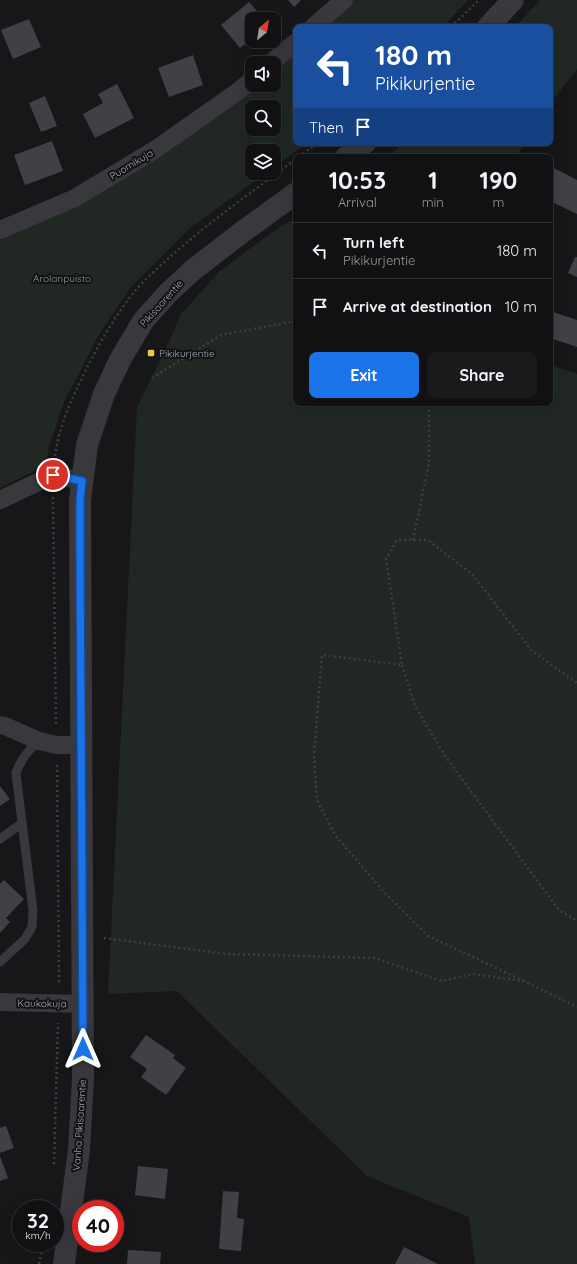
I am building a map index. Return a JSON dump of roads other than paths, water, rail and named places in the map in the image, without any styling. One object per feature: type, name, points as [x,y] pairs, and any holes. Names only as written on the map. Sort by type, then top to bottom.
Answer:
[{"type":"street","points":[[316,24],[344,0]]},
{"type":"street","points":[[491,24],[514,0]]},
{"type":"street","points":[[279,56],[293,45]]},
{"type":"street","name":"Puomikuja","points":[[0,230],[75,198],[162,145],[245,86]]},
{"type":"street","points":[[350,154],[361,146]]},
{"type":"street","name":"Pikisaarentie","points":[[82,481],[88,445],[104,394],[120,360],[143,321],[168,293],[193,270],[293,195]]},
{"type":"street","points":[[0,500],[53,475],[82,481]]},
{"type":"street","name":"Vanha Pikisaarentie","points":[[64,1264],[79,1150],[83,1079],[84,1004],[80,521],[82,481]]},
{"type":"street","points":[[0,725],[39,741],[57,745],[82,745]]},
{"type":"street","name":"Kaukokuja","points":[[0,1002],[84,1004]]},
{"type":"lane","points":[[0,962],[25,939],[32,927],[33,911],[16,773],[20,761],[29,749],[39,741]]},
{"type":"lane","points":[[0,839],[22,823]]},
{"type":"place","name":"Pikikurjentie","points":[[151,353]]},
{"type":"park label","name":"Arolanpuisto","points":[[62,278]]}]
